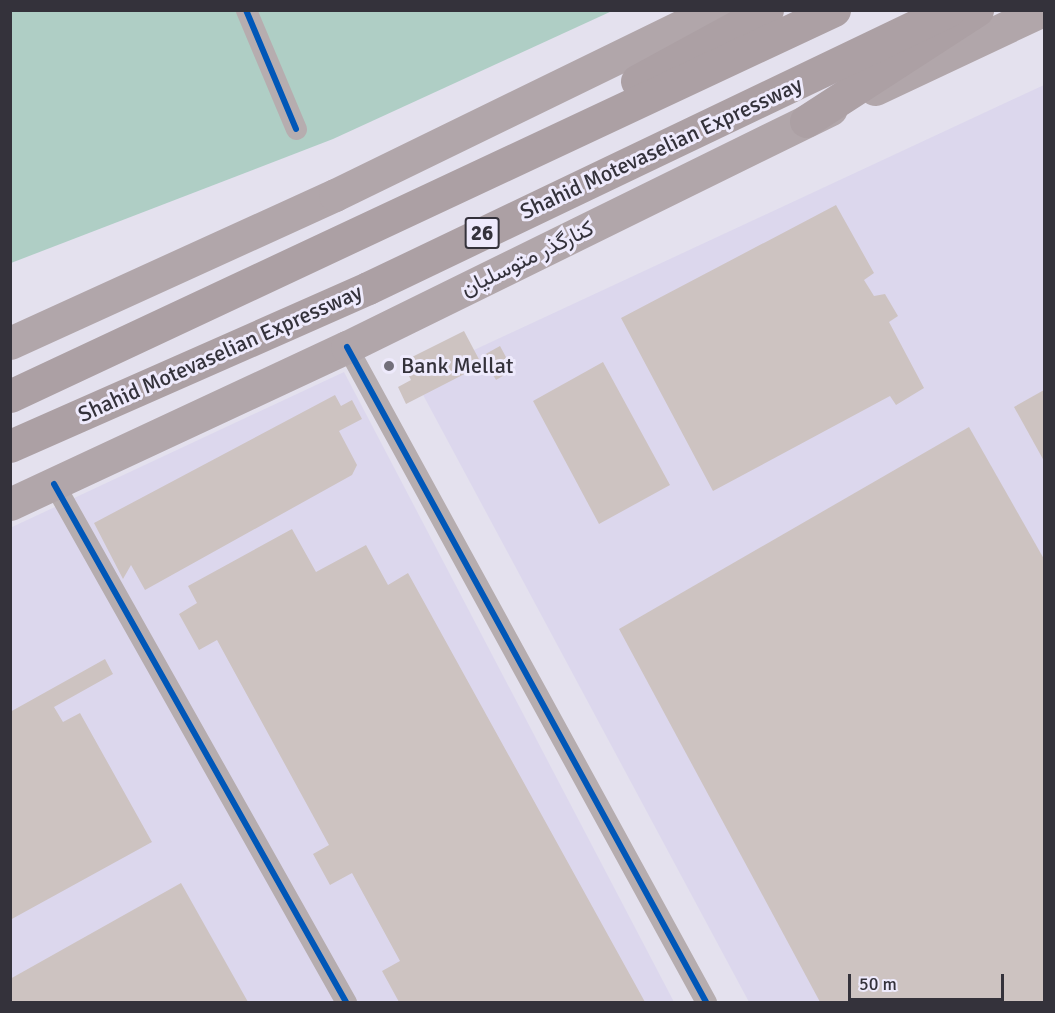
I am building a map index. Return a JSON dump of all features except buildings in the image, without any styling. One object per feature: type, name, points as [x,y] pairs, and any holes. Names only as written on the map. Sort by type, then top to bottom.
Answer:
[{"type":"highway","points":[[544,145],[648,73],[767,10]]},
{"type":"highway","name":"26","points":[[10,396],[834,10]]},
{"type":"highway","name":"Shahid Motevaselian Expressway","points":[[10,446],[368,288],[949,10]]},
{"type":"highway","points":[[806,121],[977,10]]},
{"type":"main road","points":[[10,343],[335,195],[715,10]]},
{"type":"main road","name":"کنارگذر متوسلیان","points":[[10,504],[347,347],[806,121],[1043,10]]},
{"type":"street","points":[[246,10],[296,129]]},
{"type":"street","points":[[347,347],[706,1002]]},
{"type":"street","points":[[54,484],[346,1002]]},
{"type":"shaded area","points":[[1044,85],[1044,1002],[749,1002],[414,378]]},
{"type":"shaded area","points":[[344,372],[674,1002],[11,1002],[10,528]]},
{"type":"green space","points":[[11,11],[612,11],[333,139],[11,263]]},
{"type":"cycle path","points":[[246,10],[296,129]]},
{"type":"cycle path","points":[[347,347],[706,1002]]},
{"type":"cycle path","points":[[54,484],[346,1002]]},
{"type":"place","name":"Bank Mellat","points":[[389,366]]}]
